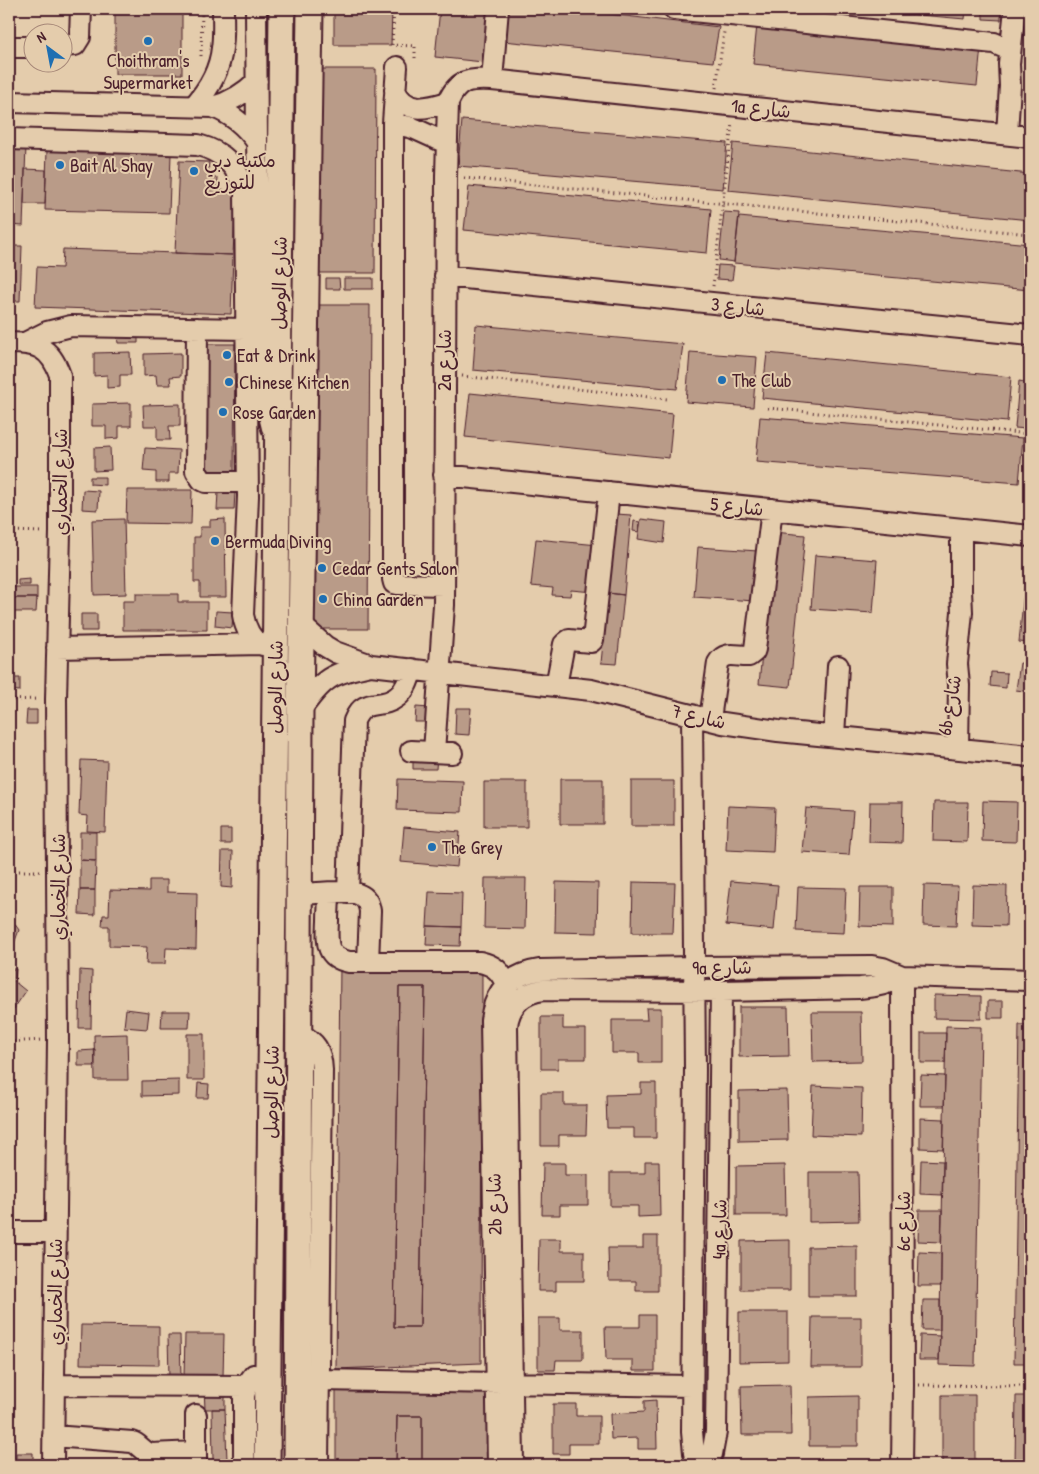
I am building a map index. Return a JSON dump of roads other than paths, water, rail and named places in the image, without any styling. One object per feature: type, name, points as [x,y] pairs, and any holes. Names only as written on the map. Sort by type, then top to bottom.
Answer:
[{"type":"main road","name":"شارع الوصل","points":[[267,1465],[269,645],[278,444],[282,9]]},
{"type":"main road","name":"شارع الوصل","points":[[297,1465],[300,711],[310,9]]},
{"type":"main road","points":[[309,47],[322,29],[327,9]]},
{"type":"street","points":[[72,44],[75,44],[80,37],[81,9]]},
{"type":"street","points":[[203,107],[222,49],[223,9]]},
{"type":"street","points":[[239,9],[256,17],[257,81],[252,240],[246,329],[247,482],[243,615],[248,632],[253,638],[269,645]]},
{"type":"street","points":[[395,90],[400,100],[409,107],[426,107],[448,102],[452,93],[462,83],[469,80],[492,80],[498,9]]},
{"type":"street","points":[[674,9],[994,42],[1000,44],[1010,57]]},
{"type":"street","points":[[999,134],[1010,86],[1010,57],[1015,9]]},
{"type":"street","points":[[9,47],[22,47]]},
{"type":"street","points":[[397,67],[393,123],[393,579],[394,583],[398,584],[444,585]]},
{"type":"street","name":"1a شارع","points":[[492,80],[1030,137]]},
{"type":"street","points":[[203,107],[223,104],[237,98],[257,81]]},
{"type":"street","points":[[9,102],[203,107],[224,111],[242,124],[256,142]]},
{"type":"street","name":"2a شارع","points":[[410,751],[443,752],[440,672],[444,585],[444,374],[448,102]]},
{"type":"street","points":[[393,123],[413,128],[446,143]]},
{"type":"street","points":[[9,140],[198,144],[208,147],[225,158],[236,169],[245,193],[252,240],[263,387],[270,420],[278,444]]},
{"type":"street","name":"شارع 3","points":[[445,276],[1030,335]]},
{"type":"street","points":[[17,343],[47,332],[72,326],[246,329]]},
{"type":"street","points":[[197,328],[196,472],[206,482],[247,482]]},
{"type":"street","name":"شارع الخماري","points":[[17,343],[37,346],[48,353],[56,363],[60,375],[60,532],[56,699],[58,1040],[53,1465]]},
{"type":"street","name":"شارع 5","points":[[444,475],[1030,536]]},
{"type":"street","points":[[556,686],[564,644],[569,640],[591,642],[593,640],[609,492]]},
{"type":"street","name":"4a شارع","points":[[698,1465],[692,1443],[695,1069],[693,967],[701,717],[720,659],[727,655],[749,656],[754,652],[772,509]]},
{"type":"street","name":"6b شارع","points":[[950,747],[959,685],[957,664],[962,612],[969,590],[969,530]]},
{"type":"street","name":"شارع 7","points":[[301,624],[325,646],[335,652],[371,665],[591,690],[701,717],[778,731],[1030,756]]},
{"type":"street","points":[[57,648],[269,645]]},
{"type":"street","name":"شارع 7","points":[[300,711],[312,693],[328,678],[349,669],[371,665]]},
{"type":"street","points":[[834,736],[838,666]]},
{"type":"street","points":[[412,669],[407,685],[396,698],[389,702],[366,706],[357,714],[354,721],[338,893],[327,938],[328,945],[336,957],[349,962],[480,962],[489,964],[503,976],[506,985]]},
{"type":"street","points":[[299,894],[357,893],[363,896],[369,905],[368,962]]},
{"type":"street","name":"9a شارع","points":[[506,985],[522,974],[540,970],[693,967],[867,966],[883,968],[902,976],[1030,980]]},
{"type":"street","name":"9a شارع","points":[[543,990],[721,991],[870,988],[892,982],[902,976]]},
{"type":"street","name":"6c شارع","points":[[902,976],[902,1465]]},
{"type":"street","name":"2b شارع","points":[[506,985],[495,1001],[491,1020],[504,1383],[513,1465]]},
{"type":"street","name":"2b شارع","points":[[498,1465],[504,1383],[507,1026],[510,1010],[520,998],[543,990]]},
{"type":"street","name":"4a شارع","points":[[706,1465],[712,1454],[716,1432],[721,991]]},
{"type":"street","name":"شارع الوصل","points":[[298,1033],[309,1039],[317,1047],[322,1058],[318,1465]]},
{"type":"street","points":[[695,1069],[720,1070]]},
{"type":"street","points":[[9,1232],[55,1232]]},
{"type":"street","points":[[244,1465],[244,1395],[252,1377],[268,1366]]},
{"type":"street","points":[[319,1380],[692,1386]]},
{"type":"street","points":[[55,1385],[247,1386]]},
{"type":"street","points":[[53,1436],[132,1442],[137,1443],[145,1452],[151,1454],[196,1459],[196,1415]]},
{"type":"place","name":"Choithram's Supermarket","points":[[148,41]]},
{"type":"place","name":"Bait Al Shay","points":[[60,165]]},
{"type":"place","name":"مكتبة دبي للتوزيع","points":[[194,171]]},
{"type":"place","name":"Eat & Drink","points":[[227,355]]},
{"type":"place","name":"The Club","points":[[722,380]]},
{"type":"place","name":"Chinese Kitchen","points":[[229,382]]},
{"type":"place","name":"Rose Garden","points":[[223,412]]},
{"type":"place","name":"Bermuda Diving","points":[[215,541]]},
{"type":"place","name":"Cedar Gents Salon","points":[[322,568]]},
{"type":"place","name":"China Garden","points":[[323,599]]},
{"type":"place","name":"The Grey","points":[[432,847]]}]
